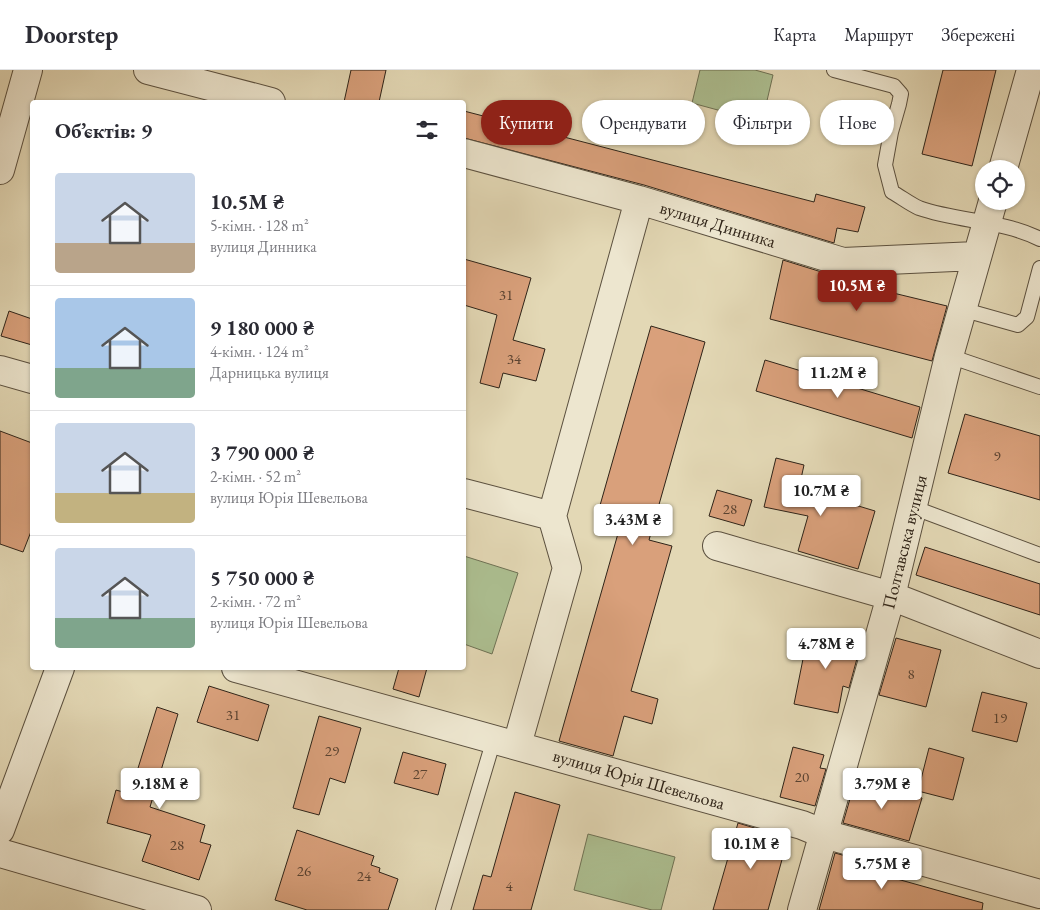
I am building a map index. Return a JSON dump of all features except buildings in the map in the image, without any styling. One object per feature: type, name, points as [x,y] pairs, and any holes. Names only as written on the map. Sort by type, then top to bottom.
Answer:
[{"type":"street","points":[[0,170],[28,70]]},
{"type":"street","points":[[148,70],[263,100]]},
{"type":"street","points":[[1006,160],[1031,70]]},
{"type":"street","name":"вулиця Динника","points":[[466,154],[640,200],[843,262],[976,256]]},
{"type":"street","points":[[505,742],[567,568],[552,516],[640,200]]},
{"type":"street","name":"Полтавська вулиця","points":[[802,910],[891,596],[961,309],[990,212]]},
{"type":"street","points":[[0,370],[30,379]]},
{"type":"street","points":[[466,494],[552,516]]},
{"type":"street","points":[[717,546],[891,596],[1040,654]]},
{"type":"street","points":[[0,830],[59,670]]},
{"type":"street","name":"вулиця Юрія Шевельова","points":[[243,670],[802,825],[824,834],[1040,894]]},
{"type":"street","points":[[0,853],[188,909]]},
{"type":"lane","points":[[834,70],[894,86],[901,94],[884,166],[892,192],[918,208],[953,217],[990,212],[1040,240]]},
{"type":"lane","points":[[961,309],[1018,325],[1027,317],[1040,268]]},
{"type":"lane","points":[[949,356],[1040,387]]},
{"type":"lane","points":[[912,507],[1040,555]]},
{"type":"lane","points":[[443,910],[505,742]]},
{"type":"green space","points":[[700,70],[755,70],[773,75],[767,100],[715,100],[715,109],[705,107],[705,100],[693,100]]},
{"type":"green space","points":[[466,557],[518,573],[492,654],[466,645]]},
{"type":"green space","points":[[588,834],[675,857],[661,910],[652,910],[574,890]]}]
